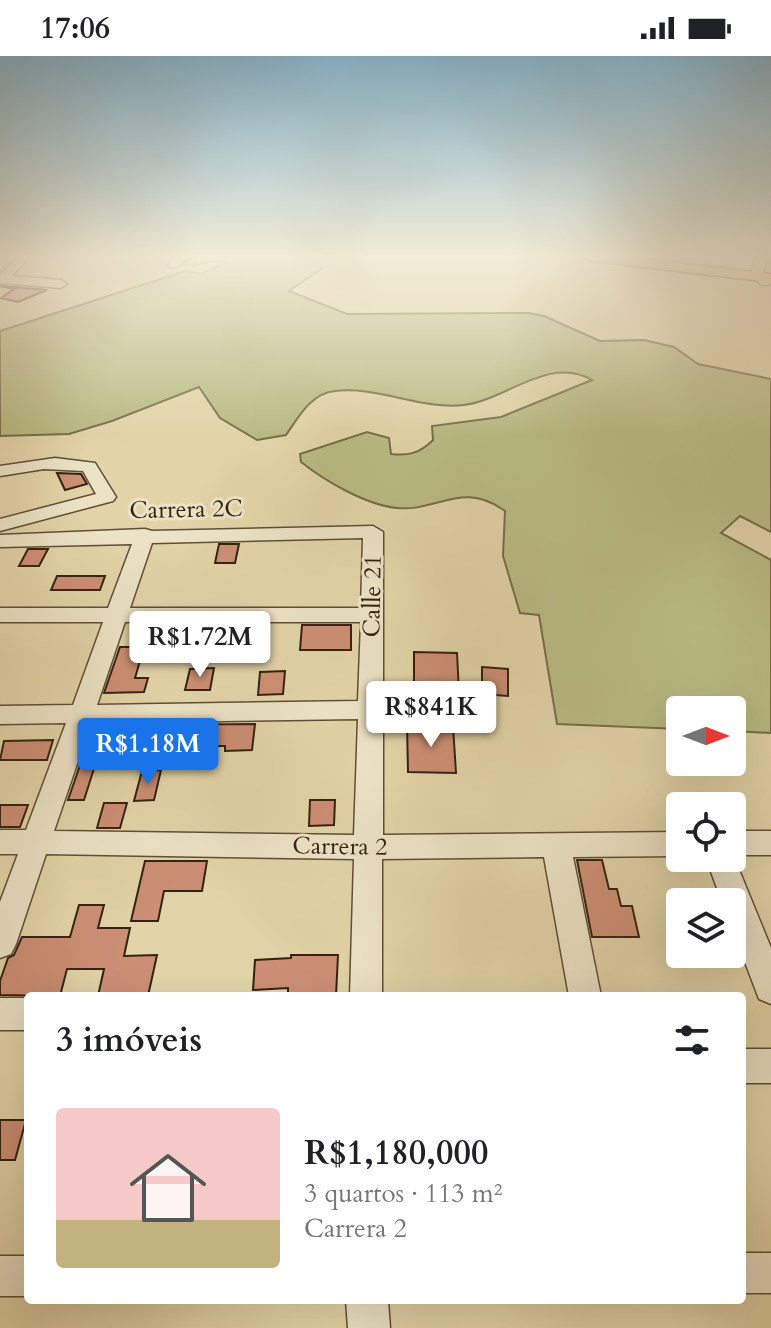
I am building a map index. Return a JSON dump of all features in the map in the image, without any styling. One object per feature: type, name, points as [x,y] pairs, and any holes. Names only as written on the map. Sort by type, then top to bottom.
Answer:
[{"type":"street","points":[[0,471],[42,463],[68,462],[89,467],[107,497],[0,525]]},
{"type":"street","name":"Carrera 2C","points":[[0,541],[145,535],[373,532]]},
{"type":"street","name":"Calle 21","points":[[366,992],[373,532]]},
{"type":"street","points":[[0,944],[145,535]]},
{"type":"street","points":[[0,615],[372,615]]},
{"type":"street","points":[[0,715],[371,710]]},
{"type":"street","name":"Carrera 2","points":[[0,842],[370,847],[666,844]]},
{"type":"street","points":[[746,843],[771,843]]},
{"type":"street","points":[[556,844],[584,992]]},
{"type":"street","points":[[725,872],[771,988]]},
{"type":"street","points":[[0,1014],[24,1014]]},
{"type":"street","points":[[746,1066],[771,1066]]},
{"type":"street","points":[[746,1273],[771,1273]]},
{"type":"street","points":[[0,1276],[24,1276]]},
{"type":"street","points":[[367,1304],[369,1328]]},
{"type":"green space","points":[[45,316],[545,316],[600,341],[644,340],[674,347],[698,364],[771,379],[771,532],[740,516],[721,533],[771,560],[771,733],[746,732],[746,696],[666,696],[666,728],[557,724],[539,615],[520,613],[503,556],[505,511],[490,502],[463,497],[412,508],[385,506],[346,491],[301,462],[300,454],[367,432],[389,438],[391,454],[414,453],[433,440],[432,426],[501,417],[592,380],[576,374],[560,373],[528,381],[480,401],[448,406],[367,392],[335,391],[312,401],[286,435],[257,440],[220,418],[199,387],[69,434],[0,436],[0,331]]},
{"type":"building","points":[[57,473],[81,474],[87,484],[65,490]]},
{"type":"building","points":[[219,544],[239,544],[235,563],[215,563]]},
{"type":"building","points":[[28,549],[48,549],[39,566],[19,566]]},
{"type":"building","points":[[57,576],[105,576],[100,590],[51,590]]},
{"type":"building","points":[[228,625],[249,625],[246,647],[224,647]]},
{"type":"building","points":[[302,625],[351,625],[351,650],[300,650]]},
{"type":"building","points":[[120,647],[144,647],[135,678],[148,678],[144,692],[104,693]]},
{"type":"building","points":[[414,652],[457,653],[459,692],[414,692]]},
{"type":"building","points":[[482,667],[508,669],[508,696],[482,694]]},
{"type":"building","points":[[214,668],[210,690],[185,690],[190,669]]},
{"type":"building","points":[[285,671],[283,694],[258,695],[260,672]]},
{"type":"building","points":[[255,724],[252,750],[225,751],[225,746],[145,746],[151,725]]},
{"type":"building","points":[[407,725],[453,726],[456,773],[408,772]]},
{"type":"building","points":[[53,740],[47,760],[0,760],[4,741]]},
{"type":"building","points":[[88,742],[128,742],[123,759],[97,759],[84,800],[68,800]]},
{"type":"building","points":[[161,770],[154,800],[134,801],[142,771]]},
{"type":"building","points":[[310,800],[335,800],[334,825],[309,826]]},
{"type":"building","points":[[104,803],[127,803],[120,828],[97,828]]},
{"type":"building","points":[[0,805],[28,805],[20,827],[0,827]]},
{"type":"building","points":[[577,860],[602,860],[609,889],[617,889],[621,906],[632,906],[639,937],[592,937]]},
{"type":"building","points":[[145,861],[207,861],[202,891],[164,891],[158,921],[131,921]]},
{"type":"building","points":[[79,905],[104,905],[98,928],[130,928],[124,956],[157,955],[149,992],[99,992],[104,969],[67,969],[61,992],[0,995],[0,981],[8,958],[14,955],[22,937],[70,937]]},
{"type":"building","points":[[291,955],[338,955],[336,992],[288,992],[288,988],[253,990],[255,960],[291,958]]},
{"type":"building","points":[[0,1120],[24,1120],[15,1160],[0,1160]]}]
